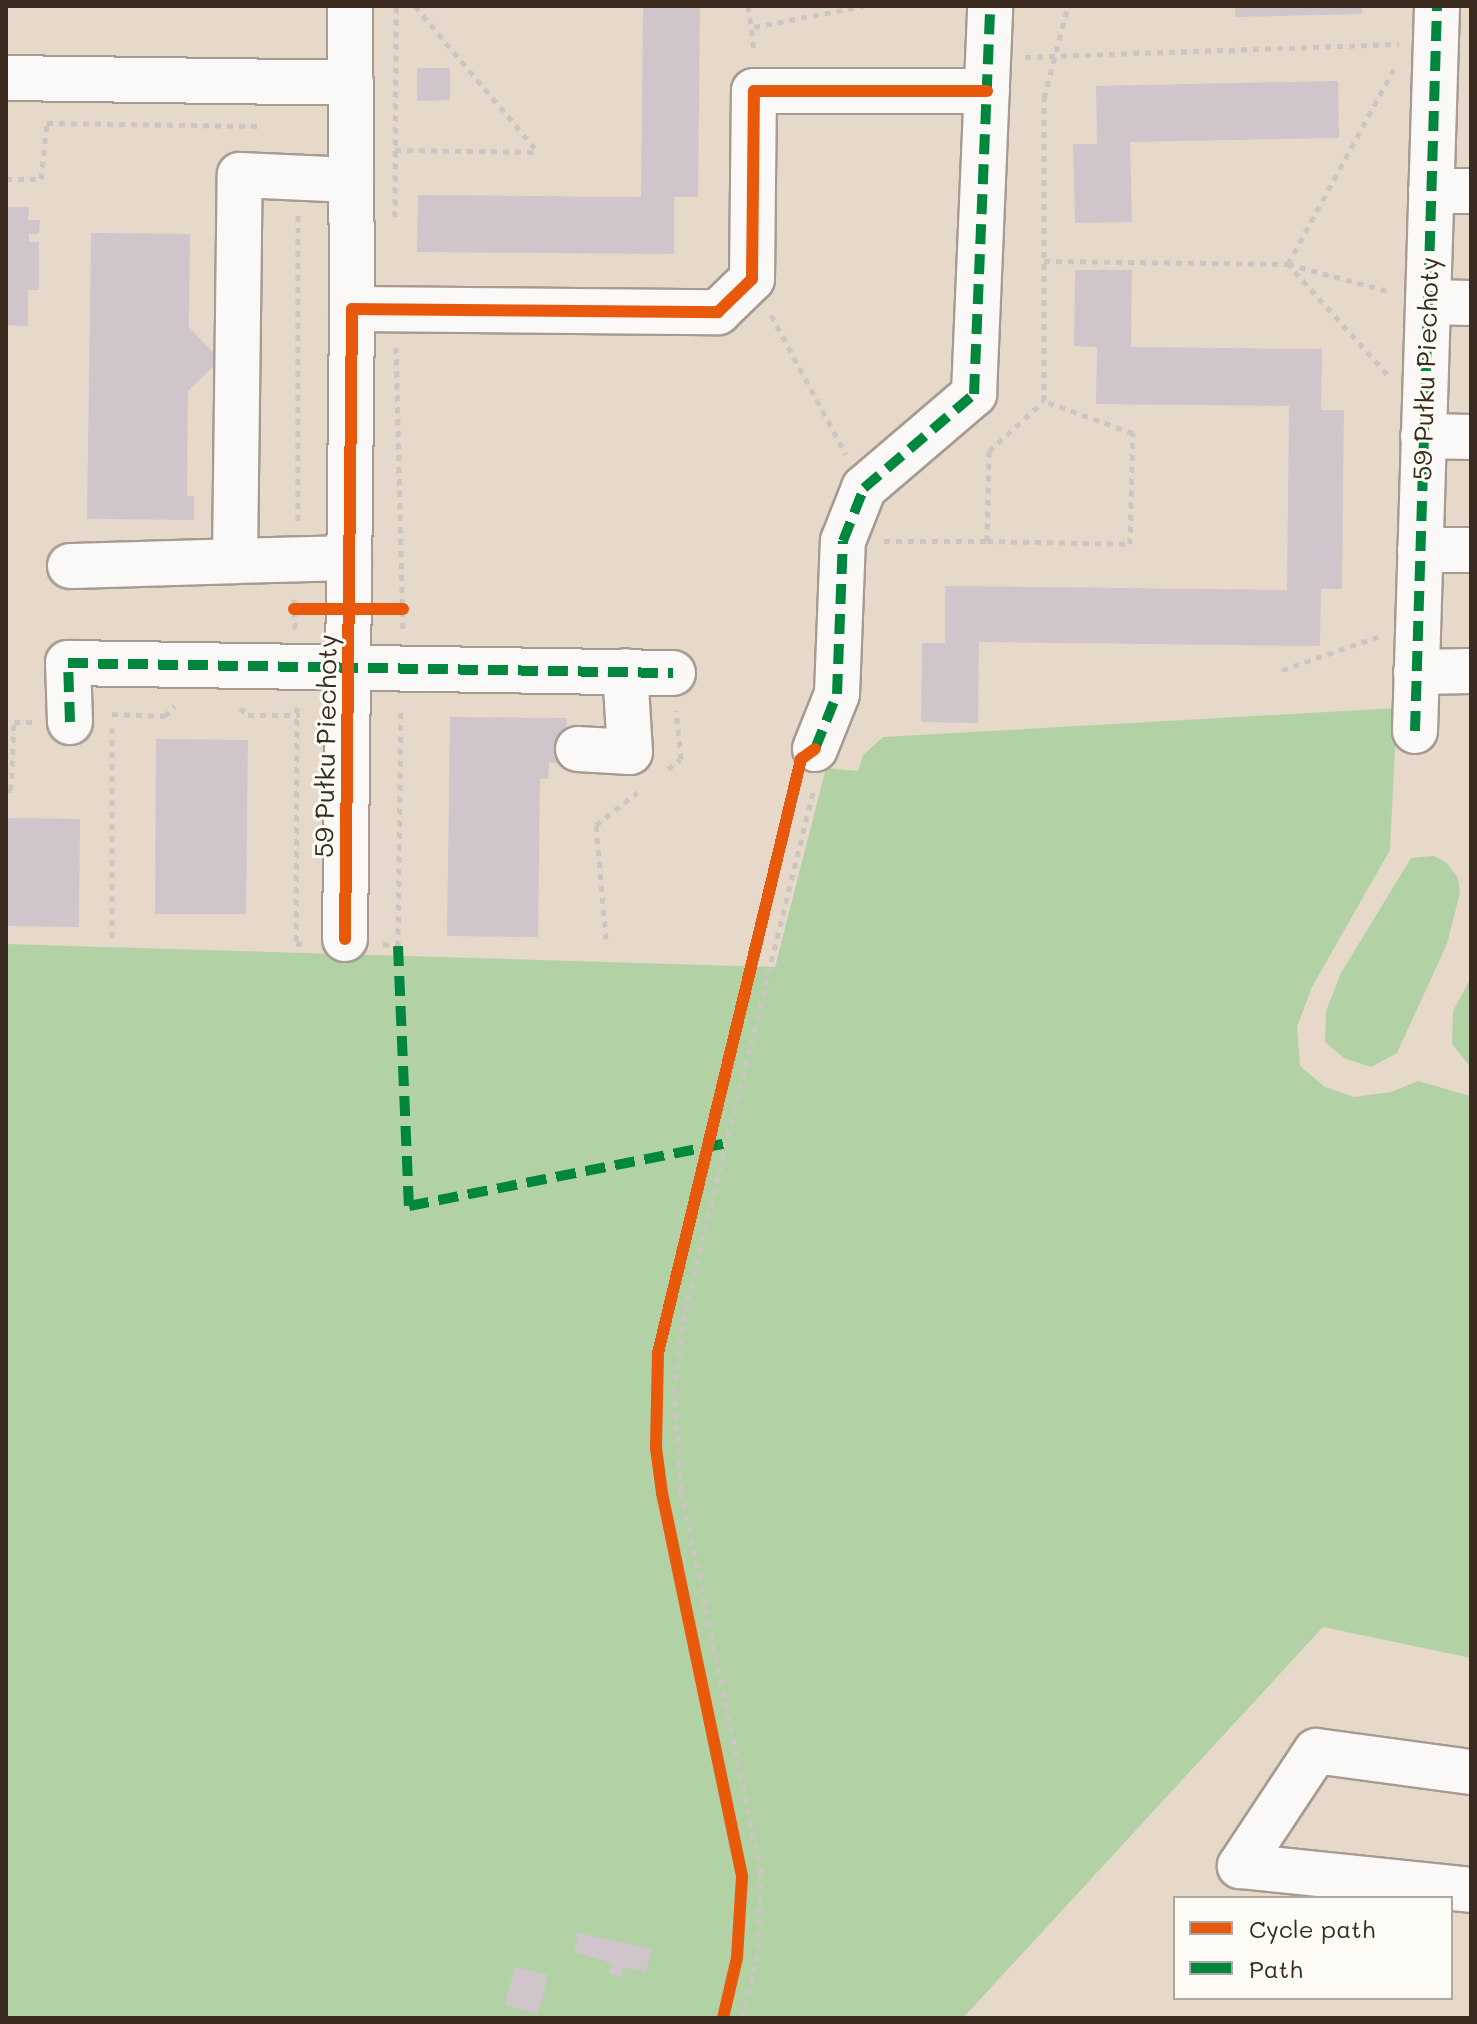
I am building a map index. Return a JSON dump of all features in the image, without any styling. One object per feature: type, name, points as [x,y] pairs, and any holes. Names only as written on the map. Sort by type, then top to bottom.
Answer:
[{"type":"street","name":"59 Pułku Piechoty","points":[[345,939],[352,309],[350,6]]},
{"type":"street","points":[[815,749],[837,694],[843,541],[864,488],[974,394],[990,6]]},
{"type":"street","name":"59 Pułku Piechoty","points":[[1415,731],[1428,302],[1451,191],[1437,6]]},
{"type":"street","points":[[352,309],[718,312],[752,279],[754,91],[988,72]]},
{"type":"street","points":[[6,78],[351,83]]},
{"type":"street","points":[[235,561],[240,175],[351,165]]},
{"type":"street","points":[[1428,302],[1471,303]]},
{"type":"street","points":[[1423,436],[1471,437]]},
{"type":"street","points":[[1420,550],[1471,550]]},
{"type":"street","points":[[70,566],[349,558]]},
{"type":"street","points":[[70,722],[68,663],[348,665],[673,673]]},
{"type":"street","points":[[578,749],[630,752],[625,671]]},
{"type":"street","points":[[1416,672],[1471,671]]},
{"type":"street","points":[[1471,1772],[1316,1751],[1240,1866],[1471,1890]]},
{"type":"path","points":[[396,6],[396,38]]},
{"type":"path","points":[[351,165],[538,152],[415,6]]},
{"type":"path","points":[[754,27],[863,6]]},
{"type":"path","points":[[988,72],[1054,60],[1408,43],[1288,264]]},
{"type":"path","points":[[6,179],[41,179],[47,123],[267,126]]},
{"type":"path","points":[[1044,261],[1288,264],[1428,302]]},
{"type":"path","points":[[1288,264],[1387,374],[1386,390]]},
{"type":"path","points":[[752,279],[864,488]]},
{"type":"path","points":[[987,541],[1130,544],[1133,433],[1044,401]]},
{"type":"path","points":[[294,609],[403,609]]},
{"type":"path","points":[[1282,670],[1380,636],[1381,621]]},
{"type":"path","points":[[657,778],[681,759],[673,673]]},
{"type":"path","points":[[112,939],[112,712],[165,716],[187,693]]},
{"type":"path","points":[[231,699],[248,715],[400,720]]},
{"type":"path","points":[[6,790],[11,790],[14,722],[70,722]]},
{"type":"path","points":[[742,2018],[759,1946],[761,1873],[681,1490],[674,1392],[685,1311],[821,762],[815,749]]},
{"type":"path","points":[[606,939],[596,825],[645,787]]},
{"type":"green space","points":[[1397,708],[1390,850],[1312,987],[1297,1027],[1300,1066],[1325,1087],[1354,1097],[1391,1092],[1418,1081],[1471,1096],[1471,1658],[1323,1627],[963,2018],[6,2018],[6,944],[775,967],[826,768],[858,771],[863,755],[883,737]]},
{"type":"green space","points":[[1434,856],[1447,863],[1458,878],[1460,893],[1447,944],[1397,1053],[1371,1067],[1344,1058],[1325,1042],[1326,1011],[1341,973],[1411,858]]},
{"type":"green space","points":[[1471,978],[1471,1068],[1452,1044],[1453,1011]]},
{"type":"building","points":[[643,6],[700,6],[698,197],[674,197],[674,254],[417,252],[418,195],[641,197]]},
{"type":"building","points":[[1235,6],[1362,6],[1362,14],[1235,17]]},
{"type":"building","points":[[417,68],[450,68],[450,100],[417,101]]},
{"type":"building","points":[[1338,81],[1339,138],[1130,142],[1132,222],[1075,223],[1073,144],[1097,144],[1096,86]]},
{"type":"building","points":[[6,207],[29,207],[28,220],[40,220],[39,234],[29,234],[29,242],[39,242],[39,290],[28,290],[28,326],[6,325]]},
{"type":"building","points":[[91,233],[190,234],[189,327],[220,360],[188,391],[187,496],[194,496],[194,520],[87,519]]},
{"type":"building","points":[[1075,270],[1132,270],[1131,347],[1322,349],[1321,410],[1344,410],[1342,589],[1321,589],[1320,646],[979,642],[978,723],[921,722],[922,643],[945,643],[945,586],[1287,590],[1289,406],[1096,404],[1097,347],[1074,346]]},
{"type":"building","points":[[450,717],[567,718],[567,763],[549,763],[548,779],[540,779],[538,937],[447,936]]},
{"type":"building","points":[[156,739],[248,740],[246,914],[155,914]]},
{"type":"building","points":[[8,818],[80,819],[79,927],[6,926]]},
{"type":"building","points":[[573,1932],[652,1949],[646,1972],[623,1967],[621,1977],[609,1974],[612,1963],[574,1952],[578,1938]]},
{"type":"building","points":[[515,1967],[548,1975],[538,2014],[505,2005]]},
{"type":"marked path","points":[[815,749],[837,694],[843,541],[864,488],[974,394],[990,6]]},
{"type":"marked path","points":[[1415,731],[1437,6]]},
{"type":"marked path","points":[[70,722],[68,663],[673,673]]},
{"type":"marked path","points":[[398,946],[409,1206],[727,1143]]},
{"type":"cycle path","points":[[345,939],[352,309],[718,312],[752,279],[754,91],[987,91]]},
{"type":"cycle path","points":[[294,609],[403,609]]},
{"type":"cycle path","points":[[723,2018],[737,1958],[742,1876],[662,1493],[656,1448],[658,1353],[801,759],[815,749]]}]
